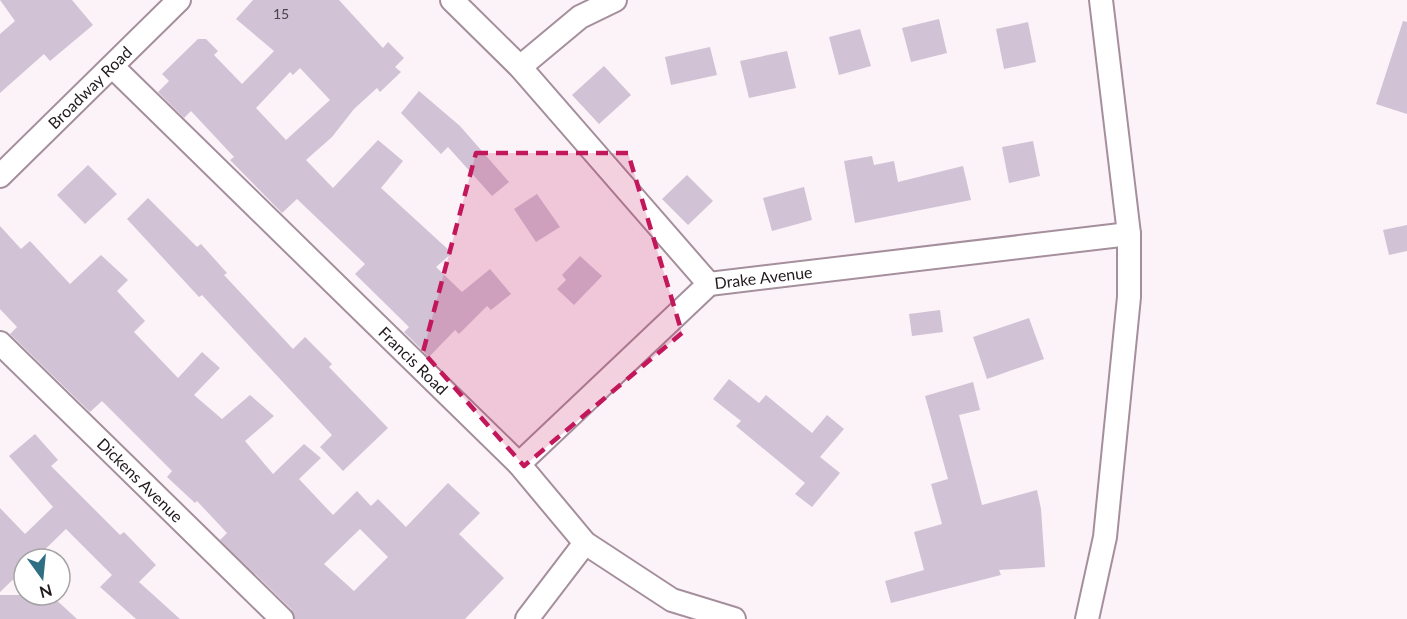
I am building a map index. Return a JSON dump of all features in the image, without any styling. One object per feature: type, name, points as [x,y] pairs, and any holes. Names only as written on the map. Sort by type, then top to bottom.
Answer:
[{"type":"street","name":"Broadway Road","points":[[0,176],[179,0]]},
{"type":"street","name":"Drake Avenue","points":[[452,0],[520,67],[709,284],[1129,234]]},
{"type":"street","points":[[520,67],[580,17],[615,0]]},
{"type":"street","points":[[1087,619],[1106,525],[1129,297],[1129,234],[1101,0]]},
{"type":"street","name":"Francis Road","points":[[113,67],[519,464],[585,543],[672,600],[734,619]]},
{"type":"street","points":[[519,464],[709,284]]},
{"type":"street","name":"Dickens Avenue","points":[[0,343],[282,619]]},
{"type":"street","points":[[527,619],[585,543]]},
{"type":"highlighted area","points":[[476,153],[628,153],[682,333],[524,466],[423,352]]},
{"type":"building","points":[[0,0],[72,0],[93,25],[50,61],[44,54],[0,93],[0,34],[15,21]]},
{"type":"building","points":[[253,0],[339,0],[383,48],[388,42],[404,58],[395,67],[401,72],[380,92],[377,88],[354,109],[332,137],[306,160],[333,188],[378,140],[403,161],[381,188],[452,253],[436,267],[462,292],[490,269],[511,294],[491,310],[487,306],[459,334],[455,330],[429,357],[404,332],[409,327],[355,274],[365,264],[297,199],[282,213],[230,160],[234,157],[191,111],[184,118],[158,92],[169,81],[162,74],[198,39],[206,39],[218,51],[214,55],[242,84],[274,51],[236,19]],"holes":[[[300,68],[330,100],[286,140],[256,108],[290,72],[293,75]]]},
{"type":"building","points":[[939,19],[947,53],[911,62],[902,28]]},
{"type":"building","points":[[1403,21],[1407,22],[1407,114],[1376,104]]},
{"type":"building","points":[[1028,22],[1036,62],[1004,69],[996,29]]},
{"type":"building","points":[[860,29],[871,66],[839,75],[829,37]]},
{"type":"building","points":[[710,47],[717,75],[671,85],[665,57]]},
{"type":"building","points":[[787,51],[796,88],[749,98],[740,61]]},
{"type":"building","points":[[604,66],[631,95],[599,124],[572,95]]},
{"type":"building","points":[[419,91],[460,126],[509,182],[492,196],[448,147],[441,154],[401,113]]},
{"type":"building","points":[[1033,141],[1040,176],[1009,183],[1002,147]]},
{"type":"building","points":[[872,156],[874,165],[894,161],[898,182],[963,166],[971,200],[855,223],[844,161]]},
{"type":"building","points":[[88,165],[117,194],[85,224],[57,195]]},
{"type":"building","points":[[687,175],[713,201],[688,225],[662,199]]},
{"type":"building","points":[[804,187],[812,220],[772,231],[763,198]]},
{"type":"building","points":[[537,194],[560,227],[536,242],[514,209]]},
{"type":"building","points":[[148,198],[197,247],[201,244],[227,273],[224,275],[293,349],[305,337],[332,364],[329,367],[388,428],[343,471],[320,447],[332,435],[202,295],[199,297],[127,219]]},
{"type":"building","points":[[1407,225],[1407,251],[1389,255],[1383,230]]},
{"type":"building","points":[[0,226],[21,249],[30,241],[70,284],[101,255],[128,280],[117,291],[145,321],[134,332],[178,378],[202,352],[220,368],[194,395],[222,419],[250,395],[274,416],[245,441],[273,474],[304,444],[321,458],[299,479],[333,515],[357,491],[371,506],[378,499],[406,527],[448,483],[480,513],[459,534],[504,578],[465,619],[295,619],[291,609],[220,540],[227,533],[197,501],[195,503],[167,477],[172,471],[102,401],[90,412],[10,334],[17,327],[0,309]],"holes":[[[360,529],[388,557],[354,591],[324,564]]]},
{"type":"building","points":[[580,256],[602,276],[574,305],[557,289],[566,280],[562,275]]},
{"type":"building","points":[[940,310],[943,332],[912,336],[909,314]]},
{"type":"building","points":[[1029,318],[1044,359],[987,379],[973,337]]},
{"type":"building","points":[[729,379],[759,403],[766,395],[812,433],[827,415],[844,429],[820,457],[840,473],[812,507],[795,494],[805,483],[736,426],[741,421],[713,399]]},
{"type":"building","points":[[973,382],[980,410],[959,415],[982,505],[1037,490],[1041,509],[1045,567],[999,570],[1001,575],[891,603],[885,581],[924,570],[914,532],[942,524],[931,484],[948,479],[925,396]]},
{"type":"building","points":[[35,434],[58,460],[51,466],[120,535],[124,532],[156,565],[139,582],[180,619],[136,619],[100,587],[112,575],[66,529],[47,547],[12,547],[12,580],[0,592],[0,508],[25,534],[53,507],[9,456]]},
{"type":"building","points":[[0,595],[12,595],[12,607],[64,607],[77,619],[0,619]]}]
